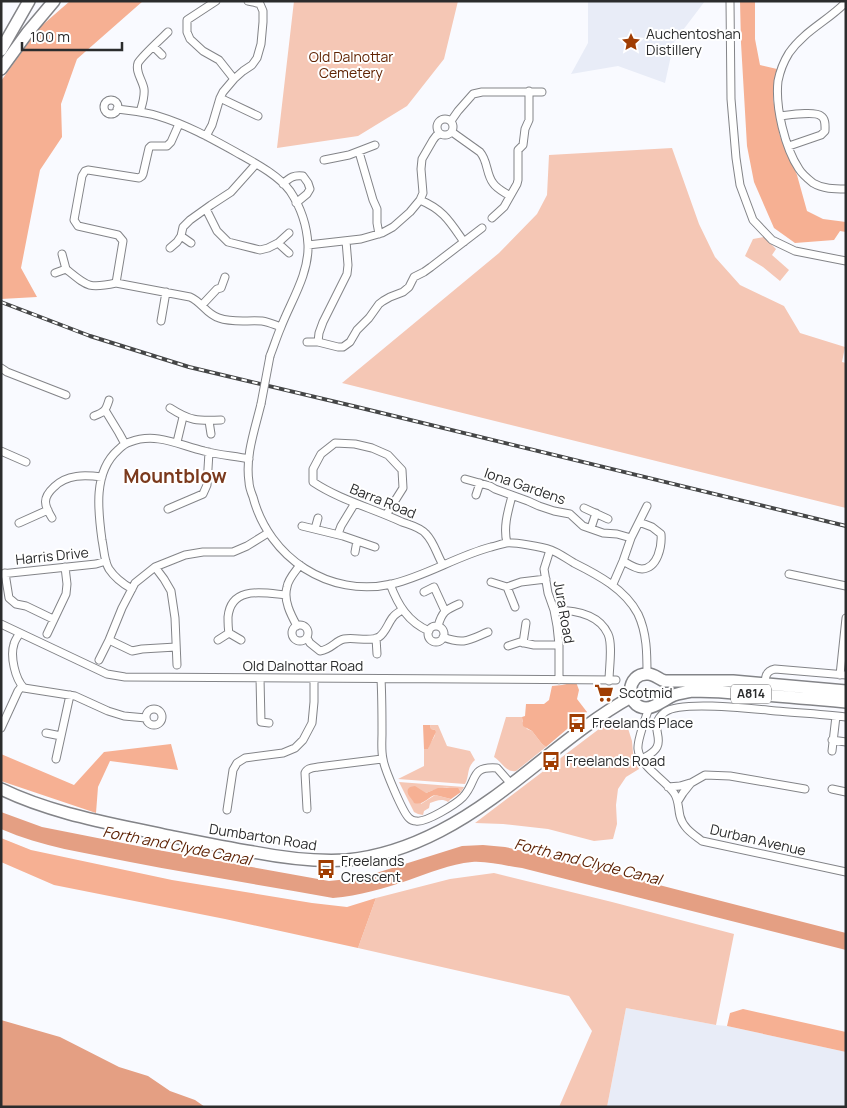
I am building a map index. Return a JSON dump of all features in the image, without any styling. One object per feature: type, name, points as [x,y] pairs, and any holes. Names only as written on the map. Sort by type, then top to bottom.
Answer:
[{"type":"main road","points":[[1,50],[29,1]]},
{"type":"main road","points":[[1,68],[54,1]]},
{"type":"main road","points":[[647,674],[638,676],[633,680],[630,690],[634,702],[640,706],[654,706],[662,698],[664,691],[659,679]]},
{"type":"main road","name":"A814","points":[[647,674],[666,681],[723,681],[846,702]]},
{"type":"main road","name":"A814","points":[[654,706],[674,695],[685,692],[729,692],[764,689],[846,691]]},
{"type":"main road","name":"Dumbarton Road","points":[[1,789],[37,804],[72,815],[228,848],[305,860],[326,861],[364,858],[394,851],[418,842],[472,812],[512,785],[593,720],[631,697]]},
{"type":"street","points":[[216,1],[187,20],[187,32],[190,39],[203,51],[219,60],[234,80]]},
{"type":"street","points":[[206,136],[212,125],[220,98],[234,80],[252,65],[257,58],[263,11],[260,4],[248,1]]},
{"type":"street","points":[[730,1],[731,99],[736,158],[740,185],[752,220],[772,240],[795,251],[846,261]]},
{"type":"street","points":[[845,6],[805,35],[789,52],[782,66],[778,82],[780,116],[785,137],[800,171],[814,184],[824,188],[846,190]]},
{"type":"street","points":[[140,112],[144,88],[137,65],[141,58],[168,32]]},
{"type":"street","points":[[154,47],[162,55]]},
{"type":"street","points":[[451,121],[473,94],[482,92],[542,92]]},
{"type":"street","points":[[492,218],[504,207],[518,180],[518,150],[522,145],[529,120],[529,92]]},
{"type":"street","points":[[220,98],[258,116]]},
{"type":"street","points":[[117,109],[157,116],[206,136],[256,164],[283,184],[290,191],[300,211],[308,245],[306,264],[270,356],[249,459],[249,482],[259,517],[268,533],[286,554],[300,565],[329,581],[363,587],[390,584],[410,579],[443,564],[507,543],[550,550],[613,584],[629,601],[637,613],[643,630],[647,654],[647,674]]},
{"type":"street","points":[[780,116],[818,114],[824,120],[825,132],[821,135],[789,146]]},
{"type":"street","points":[[443,120],[451,121],[454,128],[452,132],[445,136],[440,134],[437,130],[439,122],[443,120]]},
{"type":"street","points":[[116,283],[123,241],[121,237],[78,226],[74,220],[82,176],[88,170],[139,178],[143,174],[149,148],[151,146],[167,146],[172,142],[179,124]]},
{"type":"street","points":[[452,132],[480,152],[483,156],[488,175],[494,185],[510,196]]},
{"type":"street","points":[[308,245],[361,238],[379,234],[393,228],[420,200],[423,193],[422,159],[433,140],[440,134]]},
{"type":"street","points":[[324,160],[359,152],[375,145]]},
{"type":"street","points":[[359,152],[377,209],[379,234]]},
{"type":"street","points":[[170,248],[177,242],[183,227],[190,220],[231,192],[256,164]]},
{"type":"street","points":[[283,184],[295,175],[303,176],[308,183],[310,189],[296,203]]},
{"type":"street","points":[[420,200],[438,209],[446,216],[464,242]]},
{"type":"street","points":[[206,209],[217,231],[228,242],[260,250],[268,248],[289,233]]},
{"type":"street","points":[[307,342],[318,342],[338,348],[343,347],[350,342],[378,304],[403,292],[414,277],[424,272],[482,228]]},
{"type":"street","points":[[181,236],[191,243]]},
{"type":"street","points":[[318,342],[323,322],[346,274],[348,265],[346,240]]},
{"type":"street","points":[[278,242],[289,253]]},
{"type":"street","points":[[62,254],[66,269],[86,285],[98,287],[116,283],[190,297],[202,305],[207,312],[218,318],[239,322],[268,322],[281,327]]},
{"type":"street","points":[[55,273],[66,269]]},
{"type":"street","points":[[202,305],[221,288],[225,277]]},
{"type":"street","points":[[161,321],[166,292]]},
{"type":"street","points":[[1,368],[66,395]]},
{"type":"street","points":[[94,416],[105,410],[109,400]]},
{"type":"street","points":[[170,408],[183,417],[194,420],[222,420]]},
{"type":"street","points":[[105,410],[125,444]]},
{"type":"street","points":[[176,442],[183,417]]},
{"type":"street","points":[[209,421],[211,434]]},
{"type":"street","points":[[132,589],[123,584],[109,568],[106,561],[100,523],[100,489],[102,477],[111,456],[127,442],[154,438],[176,442],[209,452],[249,459]]},
{"type":"street","name":"Barra Road","points":[[386,515],[403,488],[402,470],[388,455],[372,448],[355,444],[335,443],[321,454],[313,469],[312,482],[355,504],[418,528],[430,539],[443,564]]},
{"type":"street","points":[[1,451],[26,462]]},
{"type":"street","points":[[168,509],[203,494],[207,485],[209,452]]},
{"type":"street","points":[[52,518],[45,499],[59,482],[81,475],[102,477]]},
{"type":"street","name":"Iona Gardens","points":[[465,479],[490,486],[554,511],[570,514],[583,526],[631,538]]},
{"type":"street","points":[[476,495],[480,483]]},
{"type":"street","points":[[507,543],[505,537],[506,519],[512,496]]},
{"type":"street","points":[[338,534],[355,504]]},
{"type":"street","points":[[613,584],[631,538],[647,506]]},
{"type":"street","points":[[584,508],[608,519]]},
{"type":"street","points":[[20,523],[48,510]]},
{"type":"street","points":[[591,528],[596,514]]},
{"type":"street","points":[[315,529],[318,518]]},
{"type":"street","points":[[623,561],[640,569],[650,566],[656,559],[662,543],[661,534],[652,527],[639,522]]},
{"type":"street","points":[[302,526],[338,534],[375,547]]},
{"type":"street","points":[[99,660],[135,582],[155,567],[185,555],[204,552],[232,552],[247,546],[268,533]]},
{"type":"street","points":[[355,552],[357,541]]},
{"type":"street","name":"Jura Road","points":[[550,550],[544,569],[548,592],[554,610],[559,646],[559,680]]},
{"type":"street","name":"Harris Drive","points":[[3,573],[96,564],[106,561]]},
{"type":"street","points":[[297,626],[291,616],[286,586],[300,565]]},
{"type":"street","points":[[47,634],[66,594],[66,567]]},
{"type":"street","points":[[155,567],[171,591],[175,618],[177,665]]},
{"type":"street","points":[[3,573],[10,598],[16,604],[26,606],[53,619]]},
{"type":"street","points":[[789,574],[846,586]]},
{"type":"street","points":[[491,582],[507,587],[521,582],[546,580]]},
{"type":"street","points":[[390,584],[402,610],[412,621],[429,631]]},
{"type":"street","points":[[424,592],[434,587],[445,611]]},
{"type":"street","points":[[507,587],[515,607]]},
{"type":"street","points":[[228,633],[228,616],[231,606],[235,600],[244,594],[252,592],[286,595]]},
{"type":"street","points":[[438,626],[441,616],[445,611],[459,604]]},
{"type":"street","points":[[297,626],[307,628],[307,638],[316,648],[320,651],[327,650],[342,640],[379,638],[393,617],[402,610]]},
{"type":"street","name":"Old Dalnottar Road","points":[[1,624],[107,674],[125,677],[612,681],[609,635],[600,623],[581,613],[554,610]]},
{"type":"street","points":[[764,689],[766,675],[775,669],[843,675],[846,618]]},
{"type":"street","points":[[523,643],[526,623]]},
{"type":"street","points":[[297,626],[292,633],[295,639],[301,641],[307,638]]},
{"type":"street","points":[[429,631],[438,626]]},
{"type":"street","points":[[429,631],[429,637],[433,641],[438,642],[443,637],[444,631],[438,626]]},
{"type":"street","points":[[443,637],[463,642],[488,632]]},
{"type":"street","points":[[20,633],[14,644],[13,654],[16,675],[22,686],[70,695],[124,716],[146,718]]},
{"type":"street","points":[[228,633],[241,640]]},
{"type":"street","points":[[218,640],[228,633]]},
{"type":"street","points":[[376,638],[377,654]]},
{"type":"street","points":[[109,640],[132,651],[176,647]]},
{"type":"street","points":[[508,646],[520,642],[534,645],[559,646]]},
{"type":"street","points":[[260,678],[261,722],[269,723]]},
{"type":"street","points":[[228,810],[233,770],[237,763],[245,758],[283,753],[295,748],[303,740],[312,724],[314,679]]},
{"type":"street","points":[[381,679],[382,759],[401,805],[409,818],[417,822],[427,819],[454,804],[464,796],[473,778],[480,770],[486,768],[497,768],[512,785]]},
{"type":"street","points":[[1,728],[13,711],[18,692],[22,686]]},
{"type":"street","points":[[56,759],[70,695]]},
{"type":"street","points":[[654,706],[640,740],[638,749],[642,759],[658,746],[656,726],[659,718],[666,711],[674,708],[728,707],[846,717]]},
{"type":"street","points":[[832,751],[836,716]]},
{"type":"street","points":[[46,733],[61,736]]},
{"type":"street","points":[[832,740],[846,742]]},
{"type":"street","points":[[306,809],[306,770],[318,766],[382,759]]},
{"type":"street","name":"Durban Avenue","points":[[642,759],[649,769],[674,794],[678,801],[683,825],[702,841],[846,872]]},
{"type":"street","points":[[668,787],[690,783],[705,775],[730,776],[805,789]]},
{"type":"street","points":[[678,801],[690,783]]},
{"type":"street","points":[[832,789],[846,792]]},
{"type":"shaded area","points":[[70,1],[143,1],[77,59],[61,104],[62,137],[40,170],[21,268],[37,297],[1,299],[1,81],[39,28]]},
{"type":"shaded area","name":"Auchentoshan Distillery","points":[[588,1],[705,1],[674,42],[665,83],[618,66],[571,74],[588,43]]},
{"type":"shaded area","points":[[740,1],[755,1],[755,39],[760,65],[777,69],[773,99],[780,136],[797,175],[807,211],[823,219],[846,222],[846,232],[840,231],[834,240],[795,243],[774,228],[754,182],[747,146]]},
{"type":"shaded area","points":[[576,682],[579,690],[577,699],[587,712],[546,747],[532,731],[523,726],[522,717],[525,716],[526,704],[544,704],[549,700],[552,686]]},
{"type":"shaded area","points":[[423,725],[430,725],[431,729],[436,732],[428,749],[424,749]]},
{"type":"shaded area","points":[[171,744],[178,770],[110,761],[98,787],[96,813],[1,781],[1,754],[74,785],[104,752]]},
{"type":"shaded area","points":[[415,786],[426,793],[438,788],[458,788],[461,792],[451,799],[435,795],[417,804],[414,803],[408,793],[410,787]]},
{"type":"shaded area","points":[[1,812],[42,827],[329,881],[373,874],[462,846],[505,847],[598,868],[846,933],[846,950],[522,868],[484,862],[456,865],[381,889],[333,898],[155,867],[48,845],[1,829]]},
{"type":"shaded area","points":[[1,838],[31,850],[172,880],[312,903],[347,907],[376,898],[358,948],[54,885],[1,862]]},
{"type":"shaded area","points":[[626,1008],[727,1026],[846,1052],[846,1107],[607,1107]]},
{"type":"shaded area","points":[[743,1009],[846,1032],[846,1052],[727,1026],[730,1013]]},
{"type":"shaded area","points":[[1,1020],[60,1037],[119,1067],[148,1076],[170,1091],[195,1100],[205,1107],[1,1107]]},
{"type":"green space","name":"Old Dalnottar Cemetery","points":[[294,1],[458,1],[444,59],[407,106],[358,136],[277,148]]},
{"type":"green space","points":[[672,148],[699,224],[715,257],[740,285],[784,306],[800,333],[845,347],[842,362],[846,363],[846,508],[342,383],[499,253],[537,214],[547,195],[549,155]]},
{"type":"green space","points":[[764,237],[776,249],[772,255],[789,270],[780,281],[763,267],[745,256],[753,239]]},
{"type":"green space","points":[[506,717],[522,717],[522,721],[527,729],[532,731],[546,747],[516,771],[507,769],[494,757]]},
{"type":"green space","points":[[625,719],[639,769],[626,777],[618,789],[616,805],[617,824],[613,839],[594,841],[548,829],[475,823],[599,729]]},
{"type":"green space","points":[[430,725],[438,725],[447,746],[470,751],[475,760],[470,766],[465,784],[398,779],[424,766],[424,749],[428,749],[435,733],[435,730],[431,729]]},
{"type":"green space","points":[[399,782],[464,787],[461,792],[460,790],[447,788],[424,793],[421,804],[435,795],[451,799],[448,802],[441,800],[430,803],[429,808],[424,811],[423,815],[414,812]]},
{"type":"green space","points":[[494,873],[734,934],[716,1025],[626,1008],[607,1107],[559,1107],[592,1031],[569,996],[358,948],[376,898],[450,879]]},
{"type":"railway","points":[[1,302],[90,336],[189,367],[846,526]]},
{"type":"place","name":"Auchentoshan Distillery","points":[[631,42]]},
{"type":"place","name":"Scotmid","points":[[604,693]]},
{"type":"place","name":"Freelands Place","points":[[577,723]]},
{"type":"place","name":"Freelands Road","points":[[551,761]]},
{"type":"place","name":"Freelands Crescent","points":[[326,869]]},
{"type":"district","name":"Mountblow","points":[[175,476]]},
{"type":"water label","name":"Forth and Clyde Canal","points":[[177,846]]},
{"type":"water label","name":"Forth and Clyde Canal","points":[[588,862]]}]
